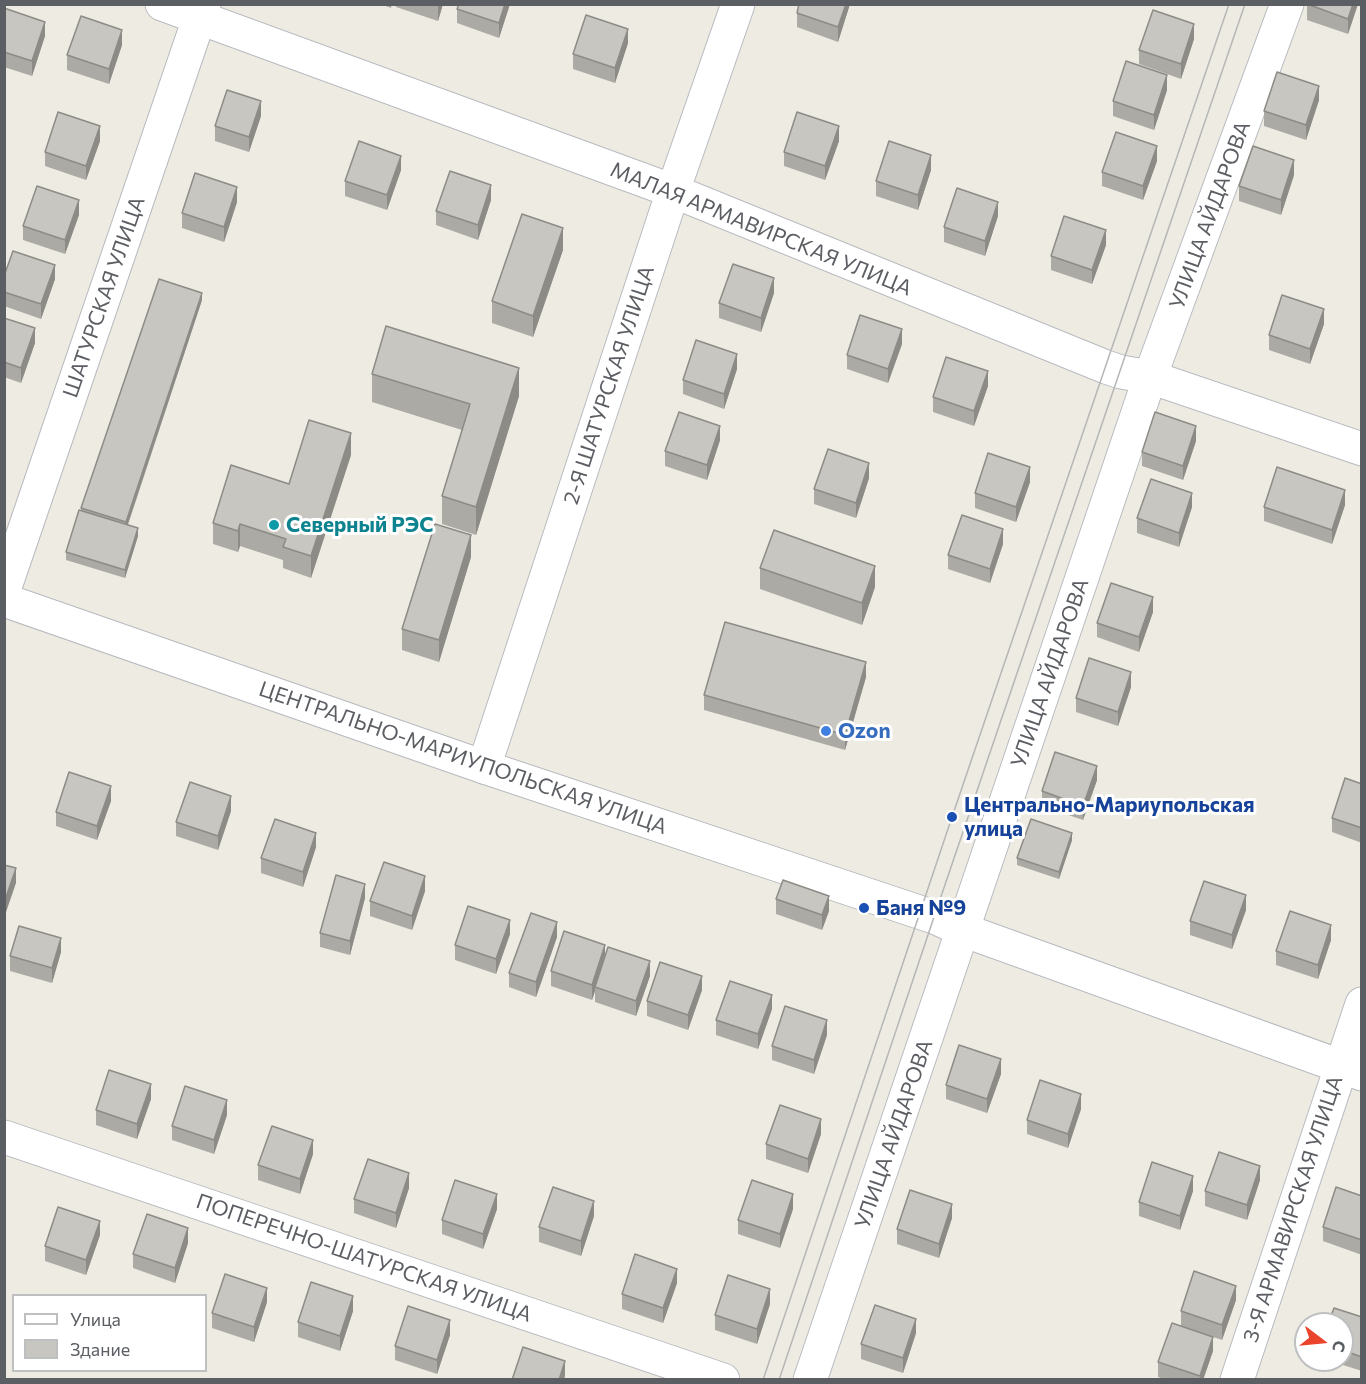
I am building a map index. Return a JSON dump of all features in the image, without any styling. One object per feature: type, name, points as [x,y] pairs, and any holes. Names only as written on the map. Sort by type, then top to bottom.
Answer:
[{"type":"street","name":"МАЛАЯ АРМАВИРСКАЯ УЛИЦА","points":[[162,4],[202,11],[672,191],[1106,367],[1150,377],[1362,448]]},
{"type":"street","name":"2-Я ШАТУРСКАЯ УЛИЦА","points":[[484,767],[672,191],[738,4]]},
{"type":"street","name":"УЛИЦА АЙДАРОВА","points":[[810,1380],[1150,377],[1287,4]]},
{"type":"street","name":"ШАТУРСКАЯ УЛИЦА","points":[[4,590],[202,11]]},
{"type":"street","name":"ЦЕНТРАЛЬНО-МАРИУПОЛЬСКАЯ УЛИЦА","points":[[4,600],[484,767],[934,916],[963,930],[1351,1070]]},
{"type":"street","name":"3-Я АРМАВИРСКАЯ УЛИЦА","points":[[1237,1380],[1351,1070],[1362,1004]]},
{"type":"street","name":"ПОПЕРЕЧНО-ШАТУРСКАЯ УЛИЦА","points":[[4,1137],[723,1380]]},
{"type":"building","points":[[459,4],[505,4],[499,23],[457,9]]},
{"type":"building","points":[[799,4],[846,4],[838,27],[797,13]]},
{"type":"building","points":[[1307,4],[1353,4],[1348,19]]},
{"type":"building","points":[[4,8],[45,22],[32,61],[4,52]]},
{"type":"building","points":[[1153,10],[1194,24],[1181,64],[1139,50]]},
{"type":"building","points":[[586,15],[628,29],[615,68],[573,54]]},
{"type":"building","points":[[81,16],[122,30],[109,69],[67,55]]},
{"type":"building","points":[[1126,61],[1167,75],[1154,115],[1113,101]]},
{"type":"building","points":[[1277,72],[1319,86],[1306,125],[1264,111]]},
{"type":"building","points":[[227,90],[261,101],[249,137],[215,126]]},
{"type":"building","points":[[58,112],[100,126],[86,166],[45,152]]},
{"type":"building","points":[[797,112],[839,126],[825,166],[784,152]]},
{"type":"building","points":[[1116,132],[1157,146],[1143,186],[1102,172]]},
{"type":"building","points":[[359,141],[401,156],[387,195],[345,181]]},
{"type":"building","points":[[889,141],[931,155],[918,195],[876,181]]},
{"type":"building","points":[[1253,146],[1294,160],[1281,200],[1239,186]]},
{"type":"building","points":[[450,171],[491,185],[478,225],[436,211]]},
{"type":"building","points":[[195,173],[237,187],[224,227],[182,213]]},
{"type":"building","points":[[37,186],[79,200],[65,240],[23,226]]},
{"type":"building","points":[[957,188],[998,202],[985,241],[944,227]]},
{"type":"building","points":[[522,214],[563,228],[533,316],[492,301]]},
{"type":"building","points":[[1064,216],[1106,230],[1092,270],[1051,256]]},
{"type":"building","points":[[13,251],[55,265],[41,304],[4,292],[4,276]]},
{"type":"building","points":[[733,264],[774,278],[761,318],[719,303]]},
{"type":"building","points":[[159,279],[202,293],[126,522],[81,508]]},
{"type":"building","points":[[1282,295],[1324,309],[1310,349],[1269,335]]},
{"type":"building","points":[[860,315],[902,329],[888,369],[847,355]]},
{"type":"building","points":[[4,318],[35,328],[21,368],[4,362]]},
{"type":"building","points":[[386,326],[519,368],[476,507],[442,496],[470,404],[372,374]]},
{"type":"building","points":[[696,340],[737,354],[724,394],[683,380]]},
{"type":"building","points":[[946,357],[988,371],[974,411],[933,397]]},
{"type":"building","points":[[679,412],[720,426],[707,465],[665,451]]},
{"type":"building","points":[[1155,412],[1196,426],[1183,466],[1142,452]]},
{"type":"building","name":"Северный РЭС","points":[[309,420],[351,433],[311,556],[283,547],[286,539],[240,524],[238,531],[213,523],[231,465],[289,484]]},
{"type":"building","points":[[828,449],[869,463],[856,503],[814,489]]},
{"type":"building","points":[[988,453],[1030,467],[1016,507],[975,493]]},
{"type":"building","points":[[1277,467],[1345,490],[1332,530],[1264,507]]},
{"type":"building","points":[[1151,479],[1192,493],[1179,533],[1137,518]]},
{"type":"building","points":[[79,510],[138,528],[125,570],[66,552]]},
{"type":"building","points":[[962,515],[1003,529],[990,569],[948,555]]},
{"type":"building","points":[[435,524],[471,535],[439,640],[402,629]]},
{"type":"building","points":[[774,530],[875,566],[862,603],[760,568]]},
{"type":"building","points":[[1111,583],[1153,597],[1139,637],[1097,623]]},
{"type":"building","points":[[725,622],[866,662],[845,735],[704,695]]},
{"type":"building","points":[[1089,658],[1131,672],[1118,712],[1076,698]]},
{"type":"building","points":[[1055,752],[1097,766],[1083,806],[1042,791]]},
{"type":"building","points":[[69,772],[111,786],[97,826],[56,812]]},
{"type":"building","points":[[1345,778],[1362,784],[1362,828],[1332,818]]},
{"type":"building","points":[[190,782],[231,796],[218,836],[176,822]]},
{"type":"building","points":[[275,819],[316,833],[303,872],[261,858]]},
{"type":"building","points":[[1031,819],[1072,833],[1059,872],[1017,858]]},
{"type":"building","points":[[384,862],[425,876],[412,916],[370,901]]},
{"type":"building","points":[[4,865],[16,868],[4,903]]},
{"type":"building","points":[[336,875],[365,884],[350,941],[320,933]]},
{"type":"building","points":[[783,880],[829,896],[822,915],[776,899]]},
{"type":"building","points":[[1204,881],[1246,895],[1232,935],[1190,921]]},
{"type":"building","points":[[468,906],[510,920],[496,959],[455,945]]},
{"type":"building","points":[[1290,911],[1331,925],[1318,965],[1276,951]]},
{"type":"building","points":[[531,913],[557,922],[536,982],[509,973]]},
{"type":"building","points":[[19,926],[61,938],[52,968],[10,956]]},
{"type":"building","points":[[564,931],[605,945],[592,985],[551,971]]},
{"type":"building","points":[[608,947],[650,961],[636,1001],[595,987]]},
{"type":"building","points":[[660,962],[702,976],[688,1015],[647,1001]]},
{"type":"building","points":[[730,981],[772,995],[758,1034],[716,1020]]},
{"type":"building","points":[[785,1006],[827,1020],[814,1060],[772,1046]]},
{"type":"building","points":[[959,1045],[1001,1059],[987,1099],[946,1085]]},
{"type":"building","points":[[109,1070],[151,1084],[137,1124],[96,1110]]},
{"type":"building","points":[[1040,1080],[1081,1094],[1068,1134],[1027,1120]]},
{"type":"building","points":[[185,1086],[227,1100],[214,1140],[172,1126]]},
{"type":"building","points":[[780,1105],[821,1119],[808,1159],[766,1144]]},
{"type":"building","points":[[272,1126],[313,1140],[300,1179],[258,1165]]},
{"type":"building","points":[[1219,1152],[1260,1166],[1247,1205],[1205,1191]]},
{"type":"building","points":[[368,1159],[409,1173],[396,1213],[354,1199]]},
{"type":"building","points":[[1152,1162],[1193,1176],[1180,1216],[1139,1202]]},
{"type":"building","points":[[455,1180],[497,1194],[483,1234],[442,1220]]},
{"type":"building","points":[[752,1180],[793,1194],[780,1234],[738,1220]]},
{"type":"building","points":[[553,1187],[594,1201],[581,1241],[539,1227]]},
{"type":"building","points":[[1336,1187],[1362,1196],[1362,1240],[1323,1227]]},
{"type":"building","points":[[910,1190],[952,1204],[939,1244],[897,1229]]},
{"type":"building","points":[[58,1207],[100,1221],[86,1260],[45,1246]]},
{"type":"building","points":[[147,1214],[188,1228],[175,1268],[133,1254]]},
{"type":"building","points":[[635,1254],[677,1269],[663,1308],[622,1294]]},
{"type":"building","points":[[1194,1271],[1236,1286],[1222,1325],[1181,1311]]},
{"type":"building","points":[[225,1274],[267,1288],[254,1327],[212,1313]]},
{"type":"building","points":[[728,1275],[770,1289],[757,1329],[715,1315]]},
{"type":"building","points":[[311,1282],[353,1296],[340,1336],[298,1322]]},
{"type":"building","points":[[875,1305],[916,1319],[903,1358],[861,1344]]},
{"type":"building","points":[[408,1306],[450,1320],[437,1360],[395,1346]]},
{"type":"building","points":[[1334,1308],[1346,1312],[1332,1312]]},
{"type":"building","points":[[1354,1314],[1362,1317],[1362,1357],[1354,1354]]},
{"type":"building","points":[[1172,1323],[1213,1337],[1200,1376],[1158,1362]]},
{"type":"building","points":[[523,1347],[565,1361],[559,1380],[512,1380]]},
{"type":"tram line","points":[[763,1380],[1229,4]]},
{"type":"tram line","points":[[779,1380],[1245,4]]},
{"type":"place","name":"Северный РЭС","points":[[274,525]]},
{"type":"place","name":"Ozon","points":[[826,731]]},
{"type":"place","name":"Центрально-Мариупольская улица","points":[[952,817]]},
{"type":"place","name":"Баня №9","points":[[864,908]]}]
